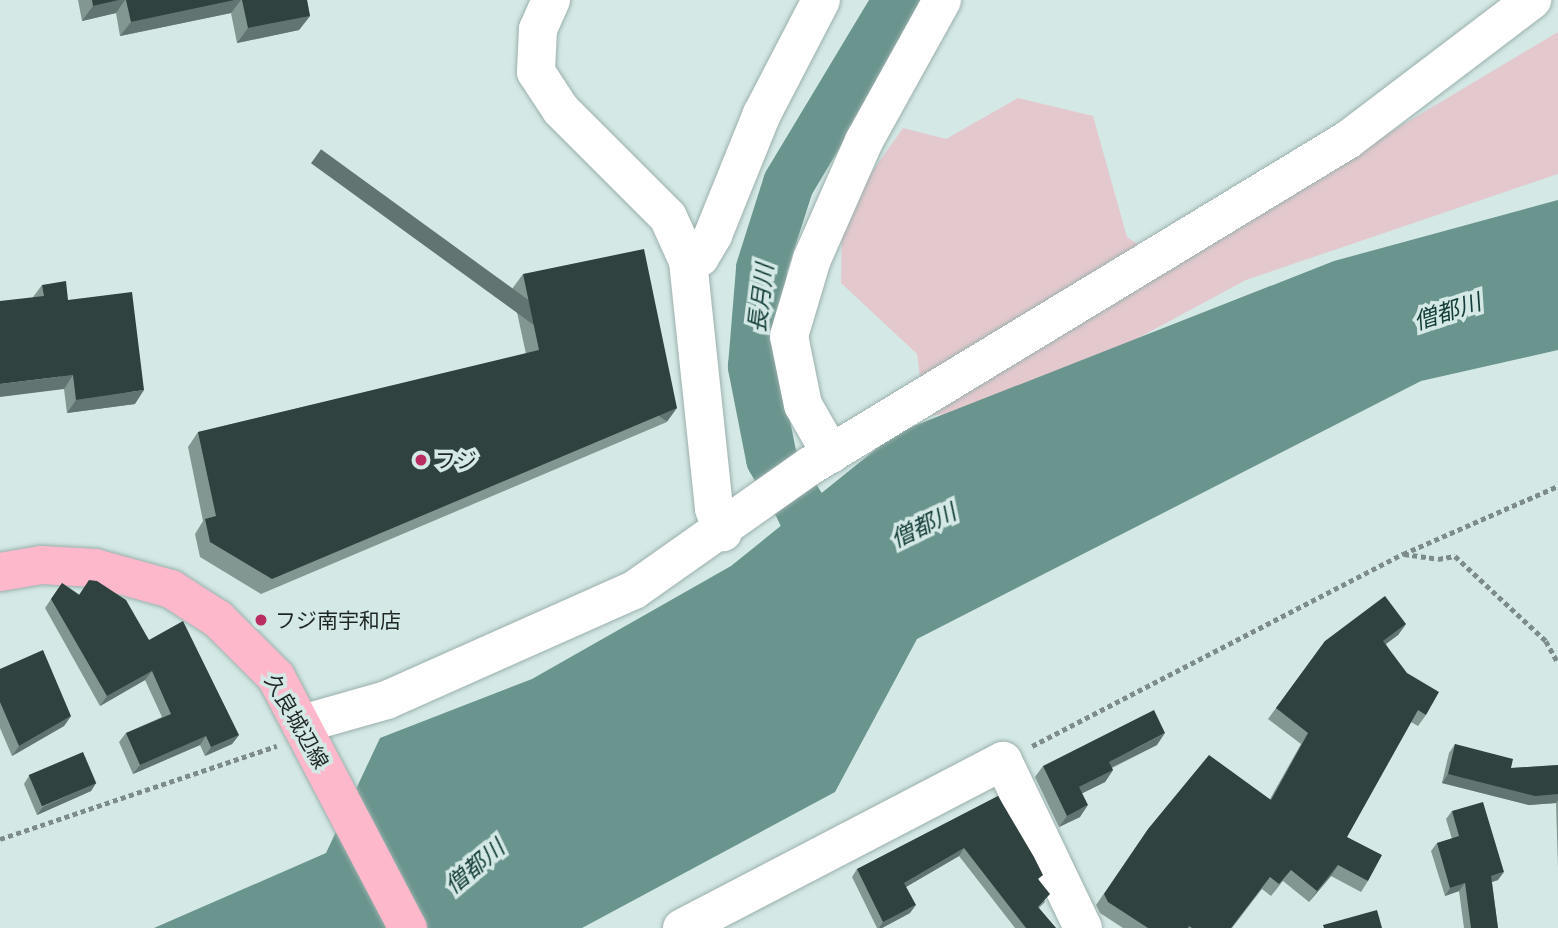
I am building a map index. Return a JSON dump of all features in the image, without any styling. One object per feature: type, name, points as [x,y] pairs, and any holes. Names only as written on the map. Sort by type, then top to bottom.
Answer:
[{"type":"main road","name":"久良城辺線","points":[[0,572],[41,565],[95,568],[171,589],[218,619],[276,677],[408,928]]},
{"type":"street","points":[[551,0],[538,29],[536,72],[561,110],[668,217],[688,261],[714,509],[730,526]]},
{"type":"street","points":[[688,261],[700,257],[713,235],[762,114],[821,0]]},
{"type":"street","points":[[820,460],[803,405],[789,336],[812,258],[864,141],[942,0]]},
{"type":"street","points":[[308,735],[634,590],[730,526],[820,460],[1349,139],[1532,0]]},
{"type":"street","points":[[681,928],[1003,761],[1083,928]]},
{"type":"path","points":[[1003,761],[1403,554],[1558,486]]},
{"type":"path","points":[[1403,554],[1438,559],[1455,556],[1546,641],[1558,663]]},
{"type":"path","points":[[0,839],[308,735]]},
{"type":"shaded area","points":[[1558,32],[1558,174],[1246,280],[1034,394],[963,415],[925,415],[917,354],[841,283],[842,214],[903,128],[946,139],[1018,98],[1093,116],[1127,237],[1169,264]]},
{"type":"water","name":"僧都川","points":[[1558,200],[1558,350],[1421,381],[917,639],[835,792],[582,928],[154,928],[326,853],[380,738],[532,679],[731,566],[896,433],[1334,261]]},
{"type":"building","points":[[92,0],[119,0],[93,6]]},
{"type":"building","points":[[126,0],[235,0],[131,22]]},
{"type":"building","points":[[242,0],[307,0],[310,16],[248,28]]},
{"type":"building","points":[[644,249],[677,408],[272,579],[210,542],[205,519],[216,516],[198,432],[539,350],[523,274]]},
{"type":"building","points":[[66,281],[68,300],[132,292],[144,390],[76,400],[73,375],[0,384],[0,301],[44,296],[42,285]]},
{"type":"building","points":[[89,580],[97,581],[126,600],[149,640],[183,621],[239,735],[211,747],[206,736],[140,765],[126,733],[171,714],[152,671],[107,696],[51,599],[62,583],[79,595]]},
{"type":"building","points":[[1385,596],[1406,624],[1383,641],[1407,673],[1439,692],[1426,715],[1418,710],[1347,837],[1382,855],[1368,881],[1338,865],[1317,891],[1291,870],[1279,884],[1270,877],[1231,928],[1148,928],[1108,902],[1104,894],[1148,829],[1209,755],[1271,800],[1308,733],[1276,708],[1325,641]]},
{"type":"building","points":[[43,650],[71,716],[19,746],[0,702],[0,669]]},
{"type":"building","points":[[1154,710],[1165,733],[1109,762],[1113,770],[1079,787],[1088,805],[1067,816],[1043,766]]},
{"type":"building","points":[[1455,744],[1513,759],[1511,768],[1558,765],[1558,794],[1535,796],[1448,774]]},
{"type":"building","points":[[83,752],[96,783],[42,806],[29,775]]},
{"type":"building","points":[[998,796],[1043,875],[1038,879],[1050,894],[1038,907],[1056,928],[1026,928],[964,848],[904,883],[916,905],[883,922],[857,869]]},
{"type":"building","points":[[1483,802],[1504,872],[1491,876],[1498,928],[1471,928],[1465,883],[1450,888],[1437,843],[1459,836],[1452,811]]},
{"type":"building","points":[[1377,910],[1382,928],[1324,928],[1323,925]]},
{"type":"waterway","name":"長月川","points":[[828,572],[800,507],[771,458],[753,366],[761,268],[788,183],[898,0]]},
{"type":"place","name":"フジ","points":[[421,460]]},
{"type":"place","name":"フジ南宇和店","points":[[261,620]]}]
